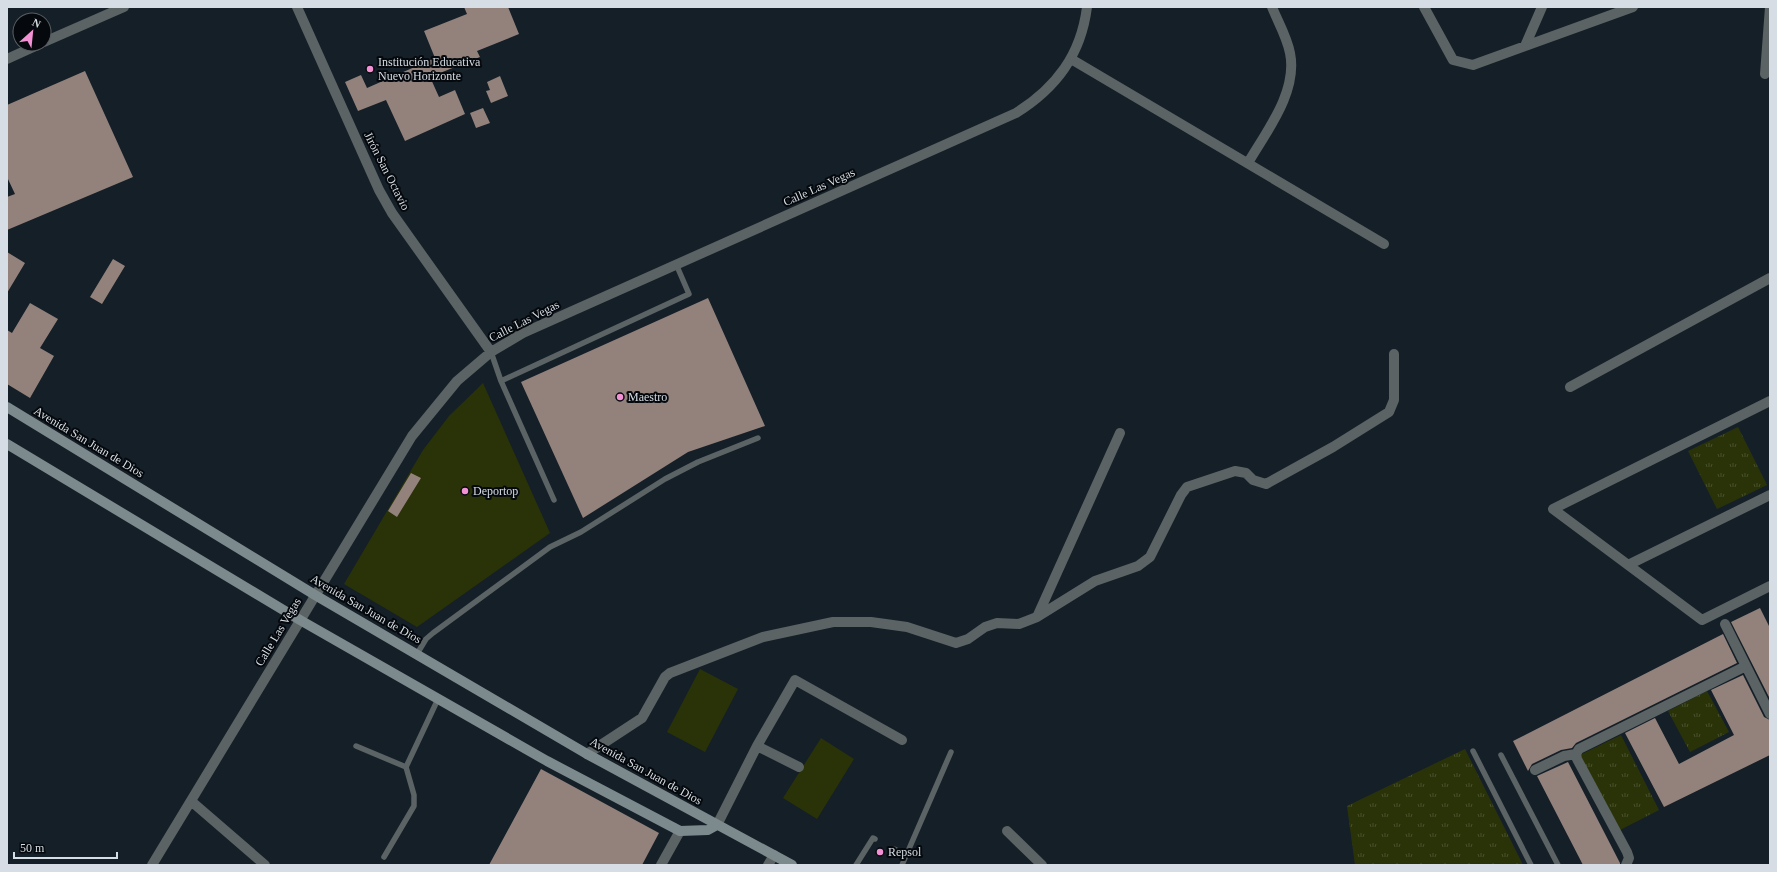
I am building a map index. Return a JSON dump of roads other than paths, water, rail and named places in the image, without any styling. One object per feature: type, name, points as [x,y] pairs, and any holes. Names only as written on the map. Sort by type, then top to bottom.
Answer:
[{"type":"main road","name":"Avenida San Juan de Dios","points":[[7,407],[315,595],[587,754],[792,865]]},
{"type":"main road","points":[[7,444],[300,620],[547,761],[680,831],[708,830],[717,825]]},
{"type":"street","points":[[52,38],[124,7]]},
{"type":"street","name":"Jirón San Octavio","points":[[297,7],[379,190],[392,213],[491,352]]},
{"type":"street","name":"Calle Las Vegas","points":[[152,865],[388,475],[425,418],[457,381],[491,352],[523,333],[1016,113],[1048,90],[1060,76],[1071,59],[1086,20],[1087,7]]},
{"type":"street","points":[[1248,163],[1283,101],[1292,70],[1290,53],[1272,7]]},
{"type":"street","points":[[1424,7],[1453,60],[1473,65],[1633,7]]},
{"type":"street","points":[[1525,46],[1542,7]]},
{"type":"street","points":[[1765,74],[1770,7]]},
{"type":"street","points":[[7,59],[22,52]]},
{"type":"street","points":[[1071,59],[1384,244]]},
{"type":"street","points":[[1570,387],[1770,278]]},
{"type":"street","points":[[587,754],[642,718],[665,677],[670,673],[763,637],[833,622],[871,622],[907,627],[956,643],[968,639],[986,627],[997,623],[1019,624],[1036,617],[1096,581],[1138,566],[1150,557],[1181,495],[1187,487],[1235,471],[1246,473],[1253,480],[1266,484],[1333,447],[1389,412],[1394,400],[1394,354]]},
{"type":"street","points":[[1770,402],[1553,509],[1702,620],[1770,586]]},
{"type":"street","points":[[1036,617],[1120,433]]},
{"type":"street","points":[[1628,565],[1770,495]]},
{"type":"street","points":[[1725,624],[1770,714]]},
{"type":"street","points":[[1626,865],[1629,858],[1627,852],[1577,759],[1576,754],[1579,749],[1746,666]]},
{"type":"street","points":[[717,825],[757,746],[795,680],[902,740]]},
{"type":"street","points":[[757,746],[799,767]]},
{"type":"street","points":[[1535,770],[1564,756],[1576,754]]},
{"type":"street","points":[[191,801],[264,865]]},
{"type":"street","points":[[661,865],[680,831]]},
{"type":"street","points":[[1007,832],[1042,865]]},
{"type":"street","points":[[768,865],[774,855]]},
{"type":"lane","points":[[501,381],[689,294],[676,264]]},
{"type":"lane","points":[[491,352],[501,381],[554,500]]},
{"type":"lane","points":[[417,654],[426,638],[550,547],[581,532],[665,479],[698,462],[758,438]]},
{"type":"lane","points":[[384,857],[414,806],[414,795],[406,767],[438,699]]},
{"type":"lane","points":[[356,746],[406,767]]},
{"type":"lane","points":[[1473,751],[1531,865]]},
{"type":"lane","points":[[902,865],[951,752]]},
{"type":"lane","points":[[1501,755],[1558,865]]},
{"type":"lane","points":[[856,865],[865,855],[873,838],[875,840]]},
{"type":"lane","points":[[894,849],[907,855]]},
{"type":"place","name":"Institución Educativa Nuevo Horizonte","points":[[370,69]]},
{"type":"place","name":"Maestro","points":[[620,397]]},
{"type":"place","name":"Deportop","points":[[465,491]]},
{"type":"place","name":"Repsol","points":[[880,852]]}]
